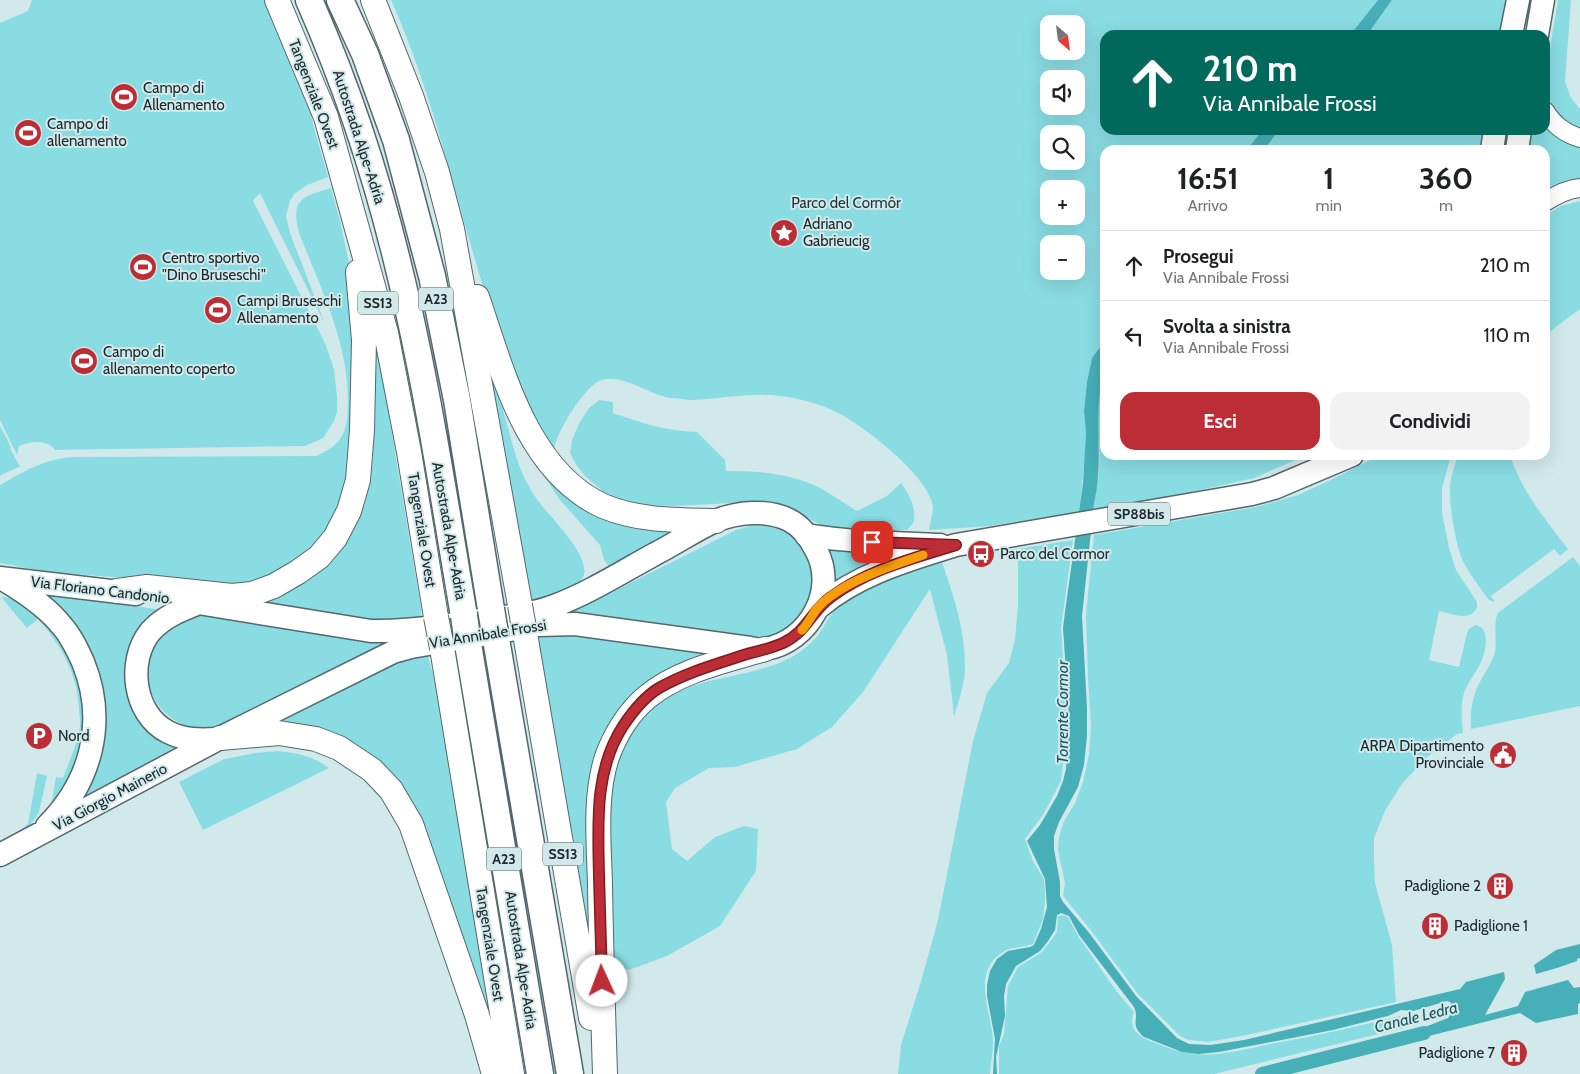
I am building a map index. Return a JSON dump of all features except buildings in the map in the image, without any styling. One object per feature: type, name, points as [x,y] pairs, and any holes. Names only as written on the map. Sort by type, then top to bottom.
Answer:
[{"type":"highway","name":"Tangenziale Ovest","points":[[277,0],[326,118],[386,333],[409,452],[512,1074]]},
{"type":"highway","name":"Autostrada Alpe-Adria","points":[[309,0],[358,123],[400,270],[427,401],[540,1074]]},
{"type":"highway","name":"Autostrada Alpe-Adria","points":[[340,0],[365,54],[396,140],[432,276],[457,400],[570,1074]]},
{"type":"highway","name":"SS13","points":[[373,0],[414,104],[437,172],[452,229],[526,634],[601,1074]]},
{"type":"highway","points":[[117,591],[147,588],[232,596],[252,594],[274,586],[298,572],[319,557],[335,538],[349,511],[358,480],[362,430],[364,340],[358,266],[342,174]]},
{"type":"highway","points":[[452,229],[510,390],[522,418],[538,447],[560,474],[588,498],[613,509],[661,519],[716,521]]},
{"type":"highway","points":[[605,1074],[598,840],[600,789],[607,757],[620,730],[635,708],[658,689],[694,671],[765,649]]},
{"type":"highway","points":[[220,738],[279,733],[316,739],[339,748],[372,770],[391,790],[411,824],[477,1015],[494,1074]]},
{"type":"main road","points":[[1512,30],[1518,0]]},
{"type":"main road","points":[[1538,30],[1543,0]]},
{"type":"main road","name":"SP88bis","points":[[1299,478],[1327,460]]},
{"type":"main road","name":"SP88bis","points":[[1299,478],[1340,460]]},
{"type":"main road","name":"Via Annibale Frossi","points":[[819,606],[849,585],[875,573],[956,545],[1252,494],[1299,478]]},
{"type":"main road","name":"Via Annibale Frossi","points":[[199,603],[371,631],[397,632],[420,630],[489,619],[543,610],[572,598],[716,521],[742,514],[756,513],[788,520],[799,527],[806,534],[822,564],[824,584],[819,606],[807,625],[798,634],[784,643],[765,649],[575,624],[539,625],[411,647],[393,652],[220,738]]},
{"type":"main road","name":"Via Annibale Frossi","points":[[806,534],[872,542],[956,545]]},
{"type":"main road","points":[[2,579],[40,604],[63,627],[87,671],[94,703],[96,719],[94,735],[84,769],[63,808],[38,835]]},
{"type":"main road","name":"Via Floriano Candonio","points":[[2,579],[117,591],[199,603]]},
{"type":"main road","points":[[199,603],[170,615],[151,631],[143,642],[139,654],[136,677],[138,691],[150,716],[160,726],[184,738],[199,740],[220,738]]},
{"type":"main road","name":"Via Giorgio Mainerio","points":[[0,855],[220,738]]},
{"type":"street","points":[[1544,30],[1547,0]]},
{"type":"street","points":[[1550,117],[1559,128],[1568,134],[1580,138]]},
{"type":"street","points":[[1550,199],[1580,188]]},
{"type":"green space","name":"Centro sportivo \"Dino Bruseschi\"","points":[[32,0],[268,0],[309,104],[328,177],[307,185],[294,194],[286,216],[290,233],[325,324],[260,193],[253,201],[325,343],[334,369],[337,412],[334,421],[323,438],[305,446],[55,450],[48,444],[33,442],[19,446],[17,455],[0,420],[0,23],[28,11]]},
{"type":"green space","name":"Parco del Cormôr","points":[[391,0],[1378,0],[1354,30],[1100,30],[1100,135],[1258,135],[1251,145],[1100,145],[1100,347],[1092,358],[1087,382],[1084,411],[1086,433],[1085,457],[1079,512],[990,526],[929,530],[933,507],[929,495],[921,481],[894,454],[863,429],[838,413],[795,398],[758,395],[688,400],[663,396],[619,379],[602,380],[590,388],[572,410],[559,435],[553,454],[521,389],[494,322],[422,79]]},
{"type":"green space","points":[[1392,0],[1506,0],[1501,30],[1371,30]]},
{"type":"green space","points":[[1558,0],[1571,0],[1565,82],[1571,98],[1580,109],[1580,130],[1560,115],[1550,100],[1550,48]]},
{"type":"green space","points":[[1550,126],[1580,145],[1580,181],[1550,193],[1550,145],[1526,145],[1527,135],[1550,135]]},
{"type":"green space","points":[[1275,135],[1482,135],[1481,145],[1268,145]]},
{"type":"green space","points":[[331,188],[352,277],[355,455],[331,532],[300,564],[245,587],[47,572],[0,563],[0,485],[27,470],[45,463],[75,457],[317,456],[328,450],[341,438],[345,430],[348,414],[347,379],[343,357],[324,294],[299,233],[296,213],[297,207],[305,197]]},
{"type":"green space","points":[[1580,201],[1580,309],[1550,331],[1550,213],[1561,206]]},
{"type":"green space","points":[[371,308],[421,608],[421,619],[380,622],[261,602],[337,547]]},
{"type":"green space","points":[[484,357],[498,392],[525,479],[539,502],[575,547],[584,566],[584,575],[575,585],[542,599],[527,602]]},
{"type":"green space","points":[[1100,394],[1100,460],[1295,460],[1254,478],[1187,493],[1093,510],[1099,472]]},
{"type":"green space","points":[[599,400],[613,402],[613,413],[634,420],[664,428],[697,432],[725,460],[726,471],[762,472],[798,479],[820,488],[857,511],[887,496],[901,483],[912,501],[914,522],[907,530],[857,531],[821,525],[794,511],[750,502],[677,506],[632,505],[604,492],[586,477],[570,453],[572,440],[579,424],[588,409]]},
{"type":"green space","points":[[0,426],[21,466],[0,477]]},
{"type":"green space","points":[[526,442],[556,483],[684,527],[610,568],[604,560],[600,545],[560,500],[535,463]]},
{"type":"green space","points":[[1370,460],[1450,460],[1442,488],[1442,513],[1449,548],[1456,570],[1477,602],[1477,608],[1470,615],[1465,616],[1439,611],[1429,660],[1459,667],[1467,633],[1475,625],[1483,630],[1486,640],[1481,662],[1464,693],[1463,733],[1457,734],[1426,758],[1401,785],[1385,811],[1374,838],[1375,883],[1392,945],[1396,1002],[1242,1036],[1208,1042],[1189,1040],[1180,1036],[1138,994],[1063,896],[1065,883],[1058,850],[1059,837],[1063,823],[1075,803],[1083,782],[1089,755],[1091,725],[1086,614],[1094,535],[1256,507],[1298,495]]},
{"type":"green space","points":[[1456,460],[1512,460],[1527,493],[1568,549],[1560,556],[1554,549],[1491,596],[1495,602],[1489,600],[1463,561],[1457,545],[1450,502],[1451,478]]},
{"type":"green space","points":[[754,525],[776,529],[792,536],[802,546],[810,563],[813,581],[811,599],[802,615],[779,633],[756,637],[741,637],[553,616],[585,605],[736,530]]},
{"type":"green space","points":[[1073,540],[1061,628],[1066,703],[1065,747],[1061,781],[1043,815],[1025,839],[1033,861],[1044,879],[1045,901],[1043,919],[1033,944],[1003,952],[993,960],[988,970],[985,992],[993,1043],[990,1074],[898,1074],[901,1045],[938,920],[973,741],[987,693],[1009,663],[1015,639],[1018,606],[1018,549]]},
{"type":"green space","points":[[825,548],[917,548],[833,584]]},
{"type":"green space","points":[[1573,557],[1580,566],[1580,706],[1471,729],[1471,710],[1474,698],[1495,652],[1498,613]]},
{"type":"green space","points":[[942,562],[958,614],[965,653],[964,679],[954,716],[947,655],[930,589],[863,692],[832,727],[797,749],[735,767],[709,768],[675,788],[666,802],[672,849],[687,861],[715,837],[744,826],[758,829],[756,871],[720,926],[667,956],[629,970],[610,966],[609,804],[612,786],[623,750],[642,718],[655,705],[685,689],[761,669],[790,658],[813,641],[829,617],[843,603],[869,587],[899,575]]},
{"type":"green space","points":[[32,589],[161,610],[128,661],[183,749],[75,809],[100,711]]},
{"type":"green space","points":[[1,597],[19,599],[56,628],[87,696],[82,756],[50,812],[56,777],[63,778],[75,747],[80,727],[78,695],[71,671],[54,639],[38,619],[27,628]]},
{"type":"green space","points":[[196,616],[210,616],[404,639],[371,652],[216,727],[203,728],[186,726],[171,718],[155,699],[147,676],[151,651],[162,635],[174,624]]},
{"type":"green space","points":[[555,631],[715,652],[680,663],[655,678],[605,746],[594,977],[532,634]]},
{"type":"green space","points":[[427,653],[435,681],[503,1074],[396,783],[273,725],[389,665]]},
{"type":"green space","points":[[278,751],[317,760],[329,768],[203,830],[179,782],[224,759]]},
{"type":"green space","points":[[37,773],[47,776],[39,812],[28,828],[1,844],[28,824]]},
{"type":"green space","points":[[1062,915],[1068,917],[1078,936],[1117,992],[1134,1012],[1132,1023],[1135,1031],[1147,1040],[1169,1048],[1206,1054],[1240,1051],[1400,1016],[1403,1028],[1214,1074],[999,1074],[999,1046],[1004,1034],[1008,986],[1018,967],[1042,952],[1049,943],[1057,932],[1058,917]]},
{"type":"shaded area","points":[[1378,0],[1392,0],[1371,30],[1354,30]]},
{"type":"shaded area","points":[[1258,135],[1275,135],[1268,145],[1251,145]]},
{"type":"shaded area","points":[[1100,347],[1099,465],[1082,616],[1087,736],[1084,765],[1078,787],[1059,822],[1054,836],[1060,896],[1063,902],[1090,934],[1136,996],[1177,1038],[1189,1044],[1210,1045],[1244,1040],[1460,989],[1466,982],[1504,972],[1505,979],[1485,1015],[1518,1006],[1525,992],[1568,980],[1574,988],[1580,987],[1578,1014],[1536,1023],[1520,1013],[1409,1041],[1407,1034],[1448,1018],[1452,1008],[1450,1002],[1447,1001],[1413,1011],[1401,1010],[1388,1016],[1333,1030],[1219,1052],[1198,1054],[1182,1052],[1144,1037],[1140,1033],[1136,1025],[1136,1011],[1134,1007],[1079,935],[1069,916],[1061,913],[1057,915],[1055,930],[1048,941],[1040,951],[1016,966],[1006,984],[1004,996],[1005,1016],[996,1057],[997,1074],[993,1074],[995,1039],[987,996],[990,971],[997,959],[1008,951],[1034,945],[1047,907],[1045,879],[1027,841],[1040,825],[1057,796],[1066,769],[1069,717],[1063,628],[1083,483],[1086,433],[1084,411],[1092,358]]},
{"type":"shaded area","points":[[1580,944],[1580,958],[1577,961],[1536,974],[1534,965],[1556,950]]},
{"type":"waterway","name":"Canale Ledra","points":[[1262,1074],[1424,1033]]},
{"type":"slow traffic","points":[[802,630],[819,606],[831,596],[875,573],[923,555]]},
{"type":"place","name":"Campo di Allenamento","points":[[124,97]]},
{"type":"place","name":"Campo di allenamento","points":[[28,133]]},
{"type":"place","name":"Adriano Gabrieucig","points":[[784,233]]},
{"type":"place","name":"Centro sportivo \"Dino Bruseschi\"","points":[[143,267]]},
{"type":"place","name":"Campi Bruseschi Allenamento","points":[[218,310]]},
{"type":"place","name":"Campo di allenamento coperto","points":[[84,361]]},
{"type":"place","name":"Parco del Cormor","points":[[981,554]]},
{"type":"place","name":"Nord","points":[[39,736]]},
{"type":"place","name":"ARPA Dipartimento Provinciale","points":[[1503,755]]},
{"type":"place","name":"Padiglione 2","points":[[1500,886]]},
{"type":"place","name":"Padiglione 1","points":[[1435,926]]},
{"type":"place","name":"Padiglione 7","points":[[1514,1053]]},
{"type":"route","points":[[602,981],[598,840],[600,789],[607,757],[626,720],[646,698],[674,680],[707,666],[784,643],[798,634],[807,625],[819,606],[849,585],[875,573],[956,545],[872,542]]},
{"type":"water label","name":"Torrente Cormor","points":[[1062,712]]}]
